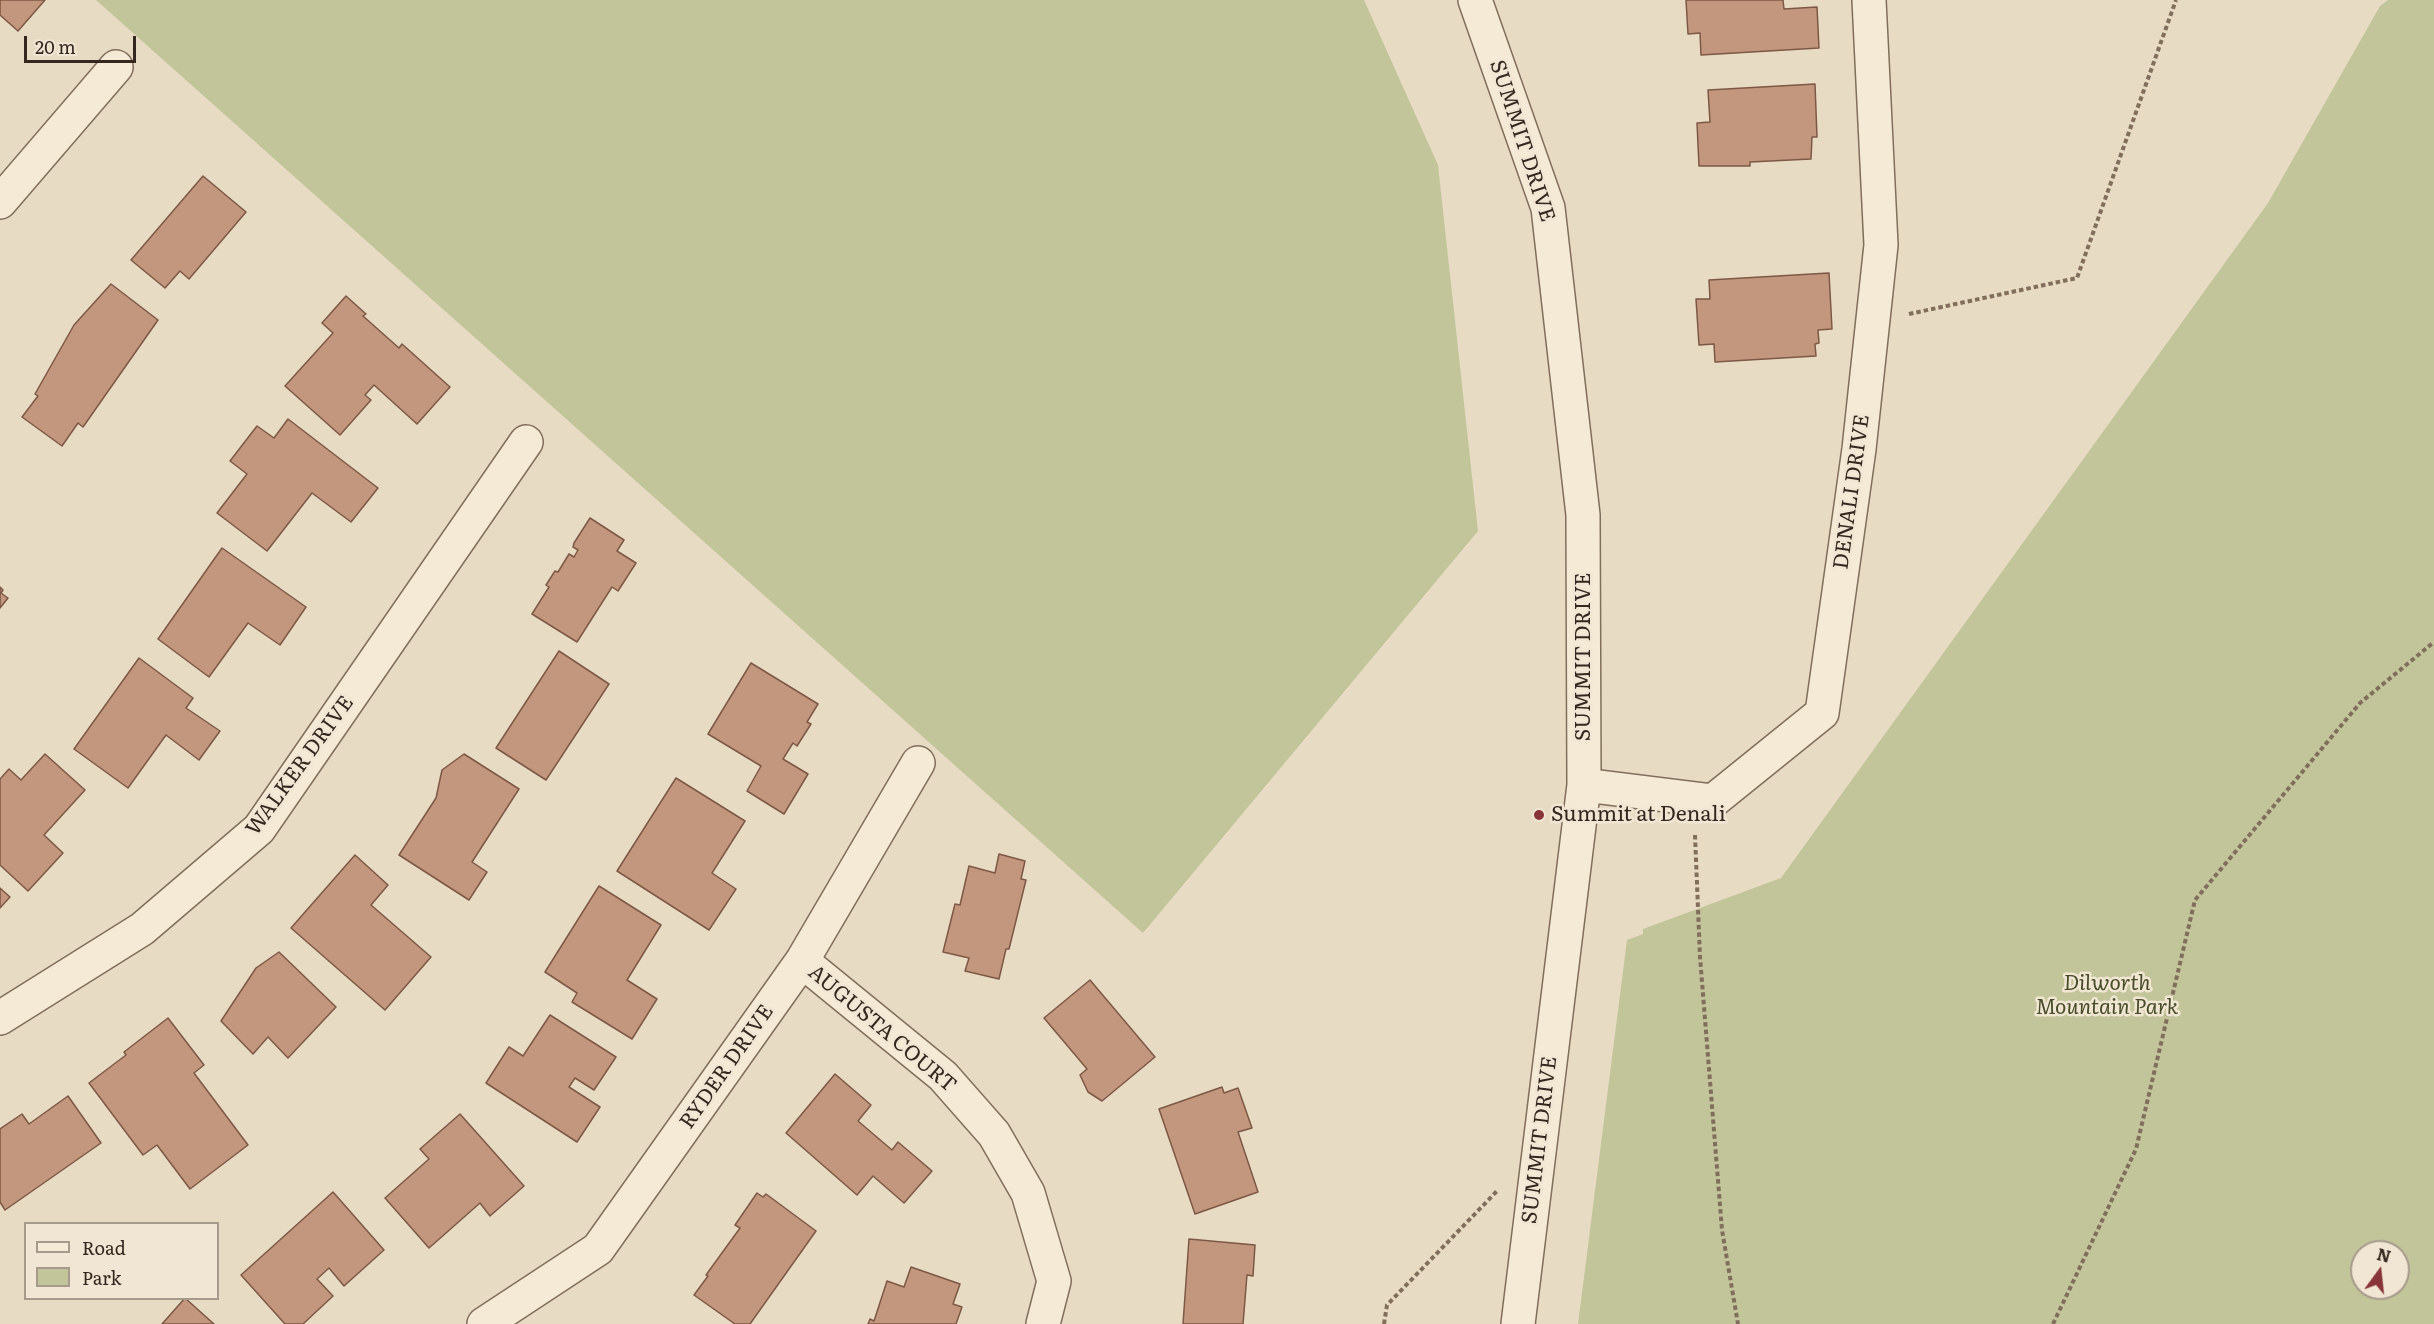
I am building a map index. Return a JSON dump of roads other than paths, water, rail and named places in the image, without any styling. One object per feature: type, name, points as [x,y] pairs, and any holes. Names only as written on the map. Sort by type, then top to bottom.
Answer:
[{"type":"street","name":"SUMMIT DRIVE","points":[[1475,0],[1548,208],[1583,515],[1584,785],[1518,1324]]},
{"type":"street","name":"DENALI DRIVE","points":[[1584,785],[1713,801],[1822,713],[1859,449],[1881,245],[1869,0]]},
{"type":"street","points":[[0,202],[116,67]]},
{"type":"street","name":"WALKER DRIVE","points":[[0,1018],[142,929],[259,829],[526,442]]},
{"type":"street","name":"RYDER DRIVE","points":[[484,1324],[598,1249],[802,961],[918,763]]},
{"type":"street","name":"AUGUSTA COURT","points":[[802,961],[942,1076],[994,1134],[1028,1193],[1054,1281],[1043,1324]]},
{"type":"place","name":"Summit at Denali","points":[[1539,815]]},
{"type":"park label","name":"Dilworth Mountain Park","points":[[2107,996]]}]
